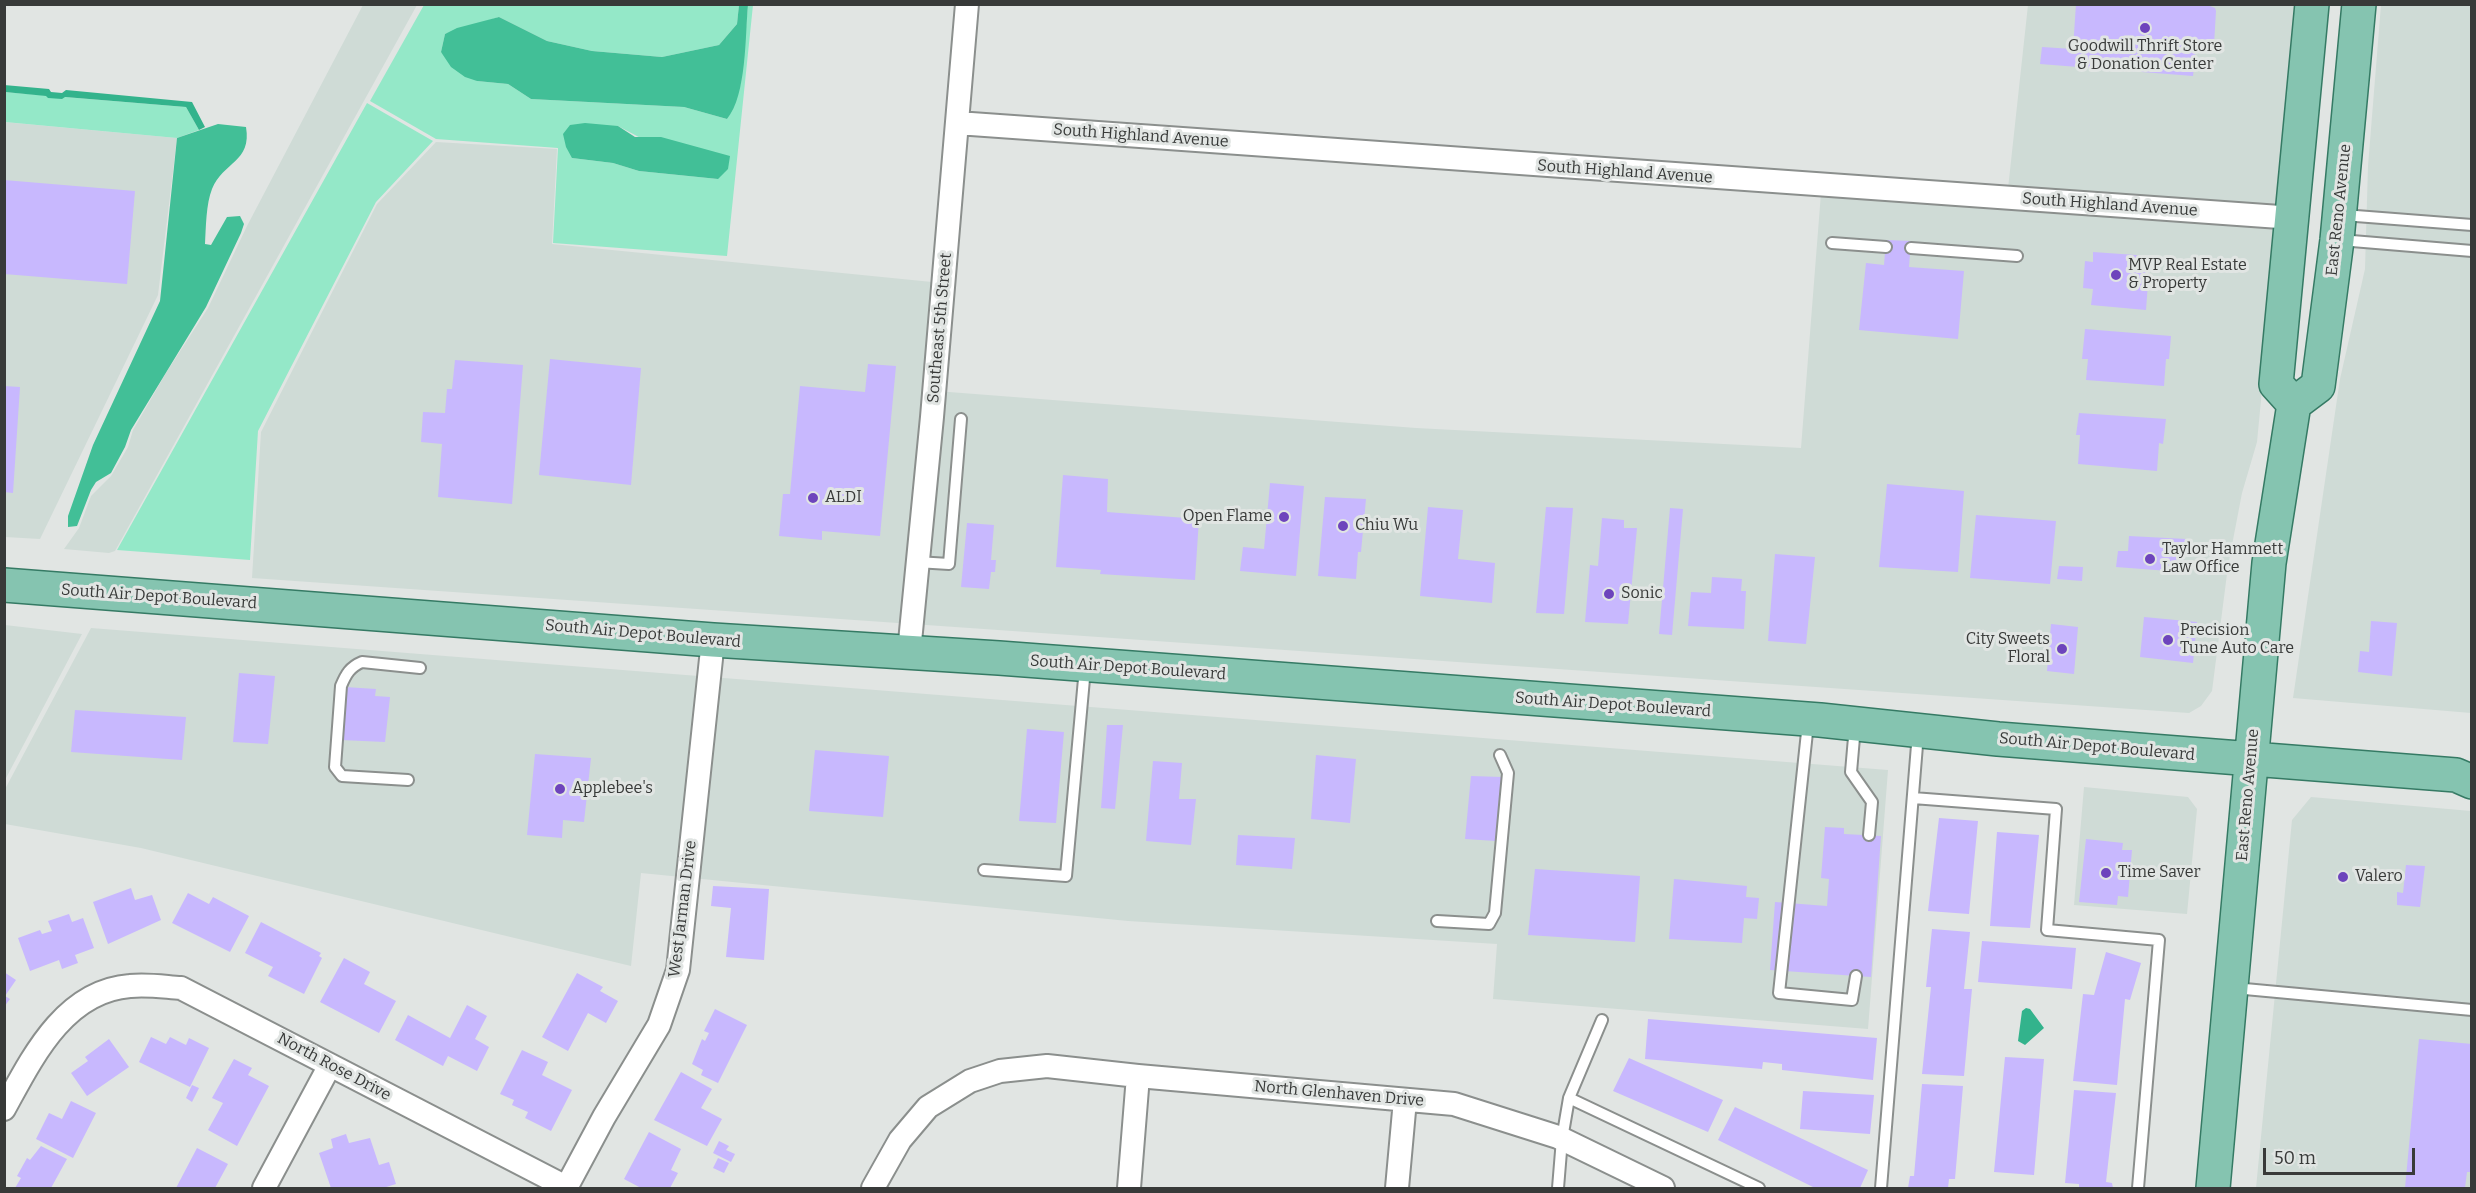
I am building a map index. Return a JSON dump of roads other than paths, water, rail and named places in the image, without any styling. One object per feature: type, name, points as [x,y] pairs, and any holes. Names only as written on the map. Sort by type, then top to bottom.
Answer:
[{"type":"main road","points":[[2294,404],[2276,384],[2294,218],[2312,4]]},
{"type":"main road","name":"East Reno Avenue","points":[[2214,1188],[2269,563],[2294,404],[2319,386],[2338,227],[2359,4]]},
{"type":"main road","points":[[2294,218],[2338,227]]},
{"type":"main road","name":"South Air Depot Boulevard","points":[[4,585],[713,640],[1085,664],[1808,719],[1998,739],[2466,775]]},
{"type":"street","name":"Southeast 5th Street","points":[[909,652],[932,417],[967,4]]},
{"type":"street","name":"South Highland Avenue","points":[[957,123],[2294,218]]},
{"type":"street","name":"West Jarman Drive","points":[[567,1188],[604,1117],[659,1025],[678,970],[713,640]]},
{"type":"street","name":"North Rose Drive","points":[[4,1109],[56,1024],[91,996],[130,986],[181,988],[567,1188]]},
{"type":"street","points":[[264,1188],[330,1065]]},
{"type":"street","name":"North Glenhaven Drive","points":[[873,1188],[900,1140],[928,1107],[970,1081],[1000,1071],[1047,1066],[1454,1104],[1562,1139],[1663,1188]]},
{"type":"street","points":[[1129,1188],[1138,1076]]},
{"type":"street","points":[[1397,1188],[1405,1100]]},
{"type":"lane","points":[[2338,227],[2472,225]]},
{"type":"lane","points":[[2338,227],[2472,251]]},
{"type":"lane","points":[[1832,243],[1886,247]]},
{"type":"lane","points":[[1911,248],[2017,256]]},
{"type":"lane","points":[[917,562],[949,564],[961,419]]},
{"type":"lane","points":[[408,780],[342,776],[335,767],[341,686],[345,675],[353,666],[362,662],[420,668]]},
{"type":"lane","points":[[984,870],[1066,876],[1085,664]]},
{"type":"lane","points":[[1808,719],[1779,993],[1852,1000],[1856,976]]},
{"type":"lane","points":[[1855,723],[1851,772],[1872,802],[1869,835]]},
{"type":"lane","points":[[1881,1188],[1918,730]]},
{"type":"lane","points":[[1437,921],[1489,924],[1495,913],[1508,773],[1500,754]]},
{"type":"lane","points":[[1913,798],[2056,809],[2047,930],[2159,940],[2138,1188]]},
{"type":"lane","points":[[2231,988],[2472,1010]]},
{"type":"lane","points":[[1558,1188],[1562,1139],[1569,1098],[1602,1020]]},
{"type":"lane","points":[[1569,1098],[1759,1188]]},
{"type":"place","name":"Goodwill Thrift Store & Donation Center","points":[[2145,28]]},
{"type":"place","name":"MVP Real Estate & Property","points":[[2116,275]]},
{"type":"place","name":"ALDI","points":[[813,498]]},
{"type":"place","name":"Open Flame","points":[[1284,517]]},
{"type":"place","name":"Chiu Wu","points":[[1343,526]]},
{"type":"place","name":"Taylor Hammett Law Office","points":[[2150,559]]},
{"type":"place","name":"Sonic","points":[[1609,594]]},
{"type":"place","name":"Precision Tune Auto Care","points":[[2168,640]]},
{"type":"place","name":"City Sweets Floral","points":[[2062,649]]},
{"type":"place","name":"Applebee's","points":[[560,789]]},
{"type":"place","name":"Time Saver","points":[[2106,873]]},
{"type":"place","name":"Valero","points":[[2343,877]]}]
